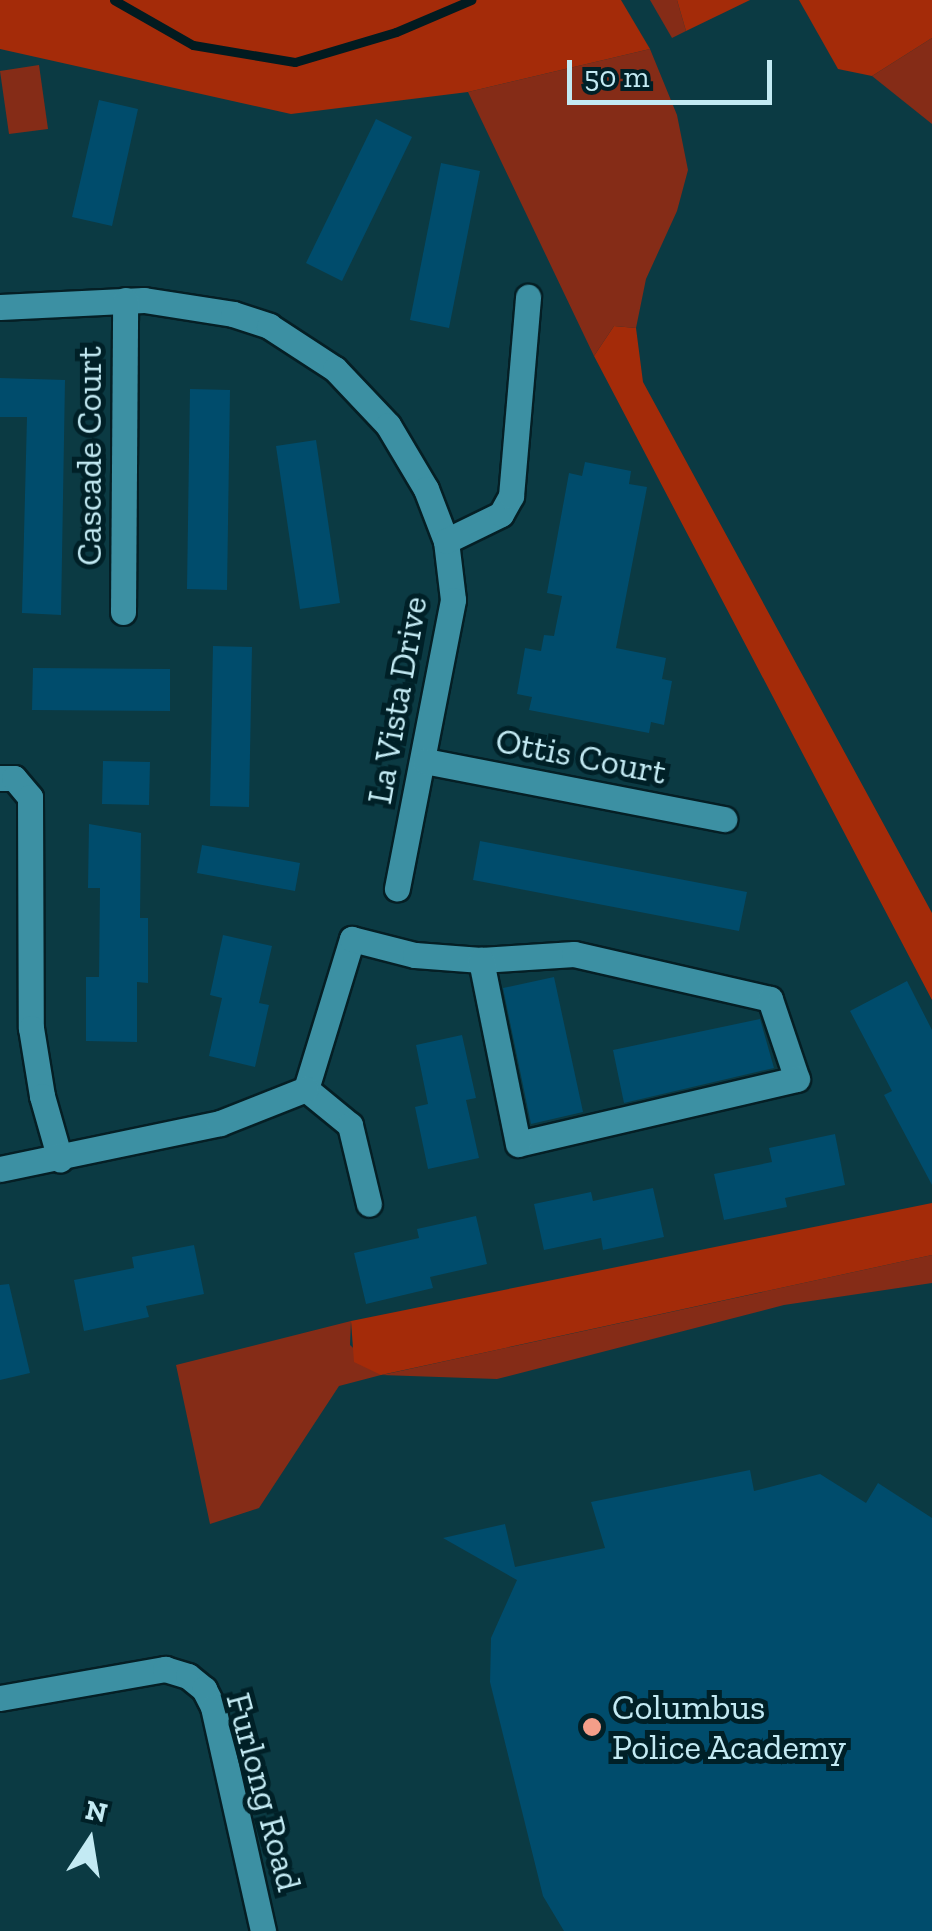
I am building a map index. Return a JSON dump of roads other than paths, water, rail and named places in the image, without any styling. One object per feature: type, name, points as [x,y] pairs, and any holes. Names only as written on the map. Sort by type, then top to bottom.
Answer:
[{"type":"street","points":[[446,541],[501,514],[511,496],[528,296]]},
{"type":"street","name":"La Vista Drive","points":[[0,307],[125,300],[198,306],[251,320],[269,326],[335,369],[388,425],[426,489],[446,541],[453,600],[398,889]]},
{"type":"street","name":"Cascade Court","points":[[123,612],[125,300]]},
{"type":"street","name":"Ottis Court","points":[[425,760],[724,819]]},
{"type":"street","points":[[0,778],[14,778],[30,797],[32,1028],[42,1096],[60,1159]]},
{"type":"street","points":[[306,1089],[352,939],[416,955],[481,960],[574,954],[770,999],[796,1079],[518,1144],[481,960]]},
{"type":"street","points":[[0,1169],[220,1123],[306,1089]]},
{"type":"street","points":[[306,1089],[350,1126],[369,1204]]},
{"type":"street","name":"Furlong Road","points":[[0,1698],[140,1670],[165,1669],[188,1676],[204,1689],[212,1707],[264,1931]]},
{"type":"waterway","points":[[114,0],[193,45],[295,62],[396,32],[471,0]]},
{"type":"place","name":"Columbus Police Academy","points":[[592,1727]]}]
